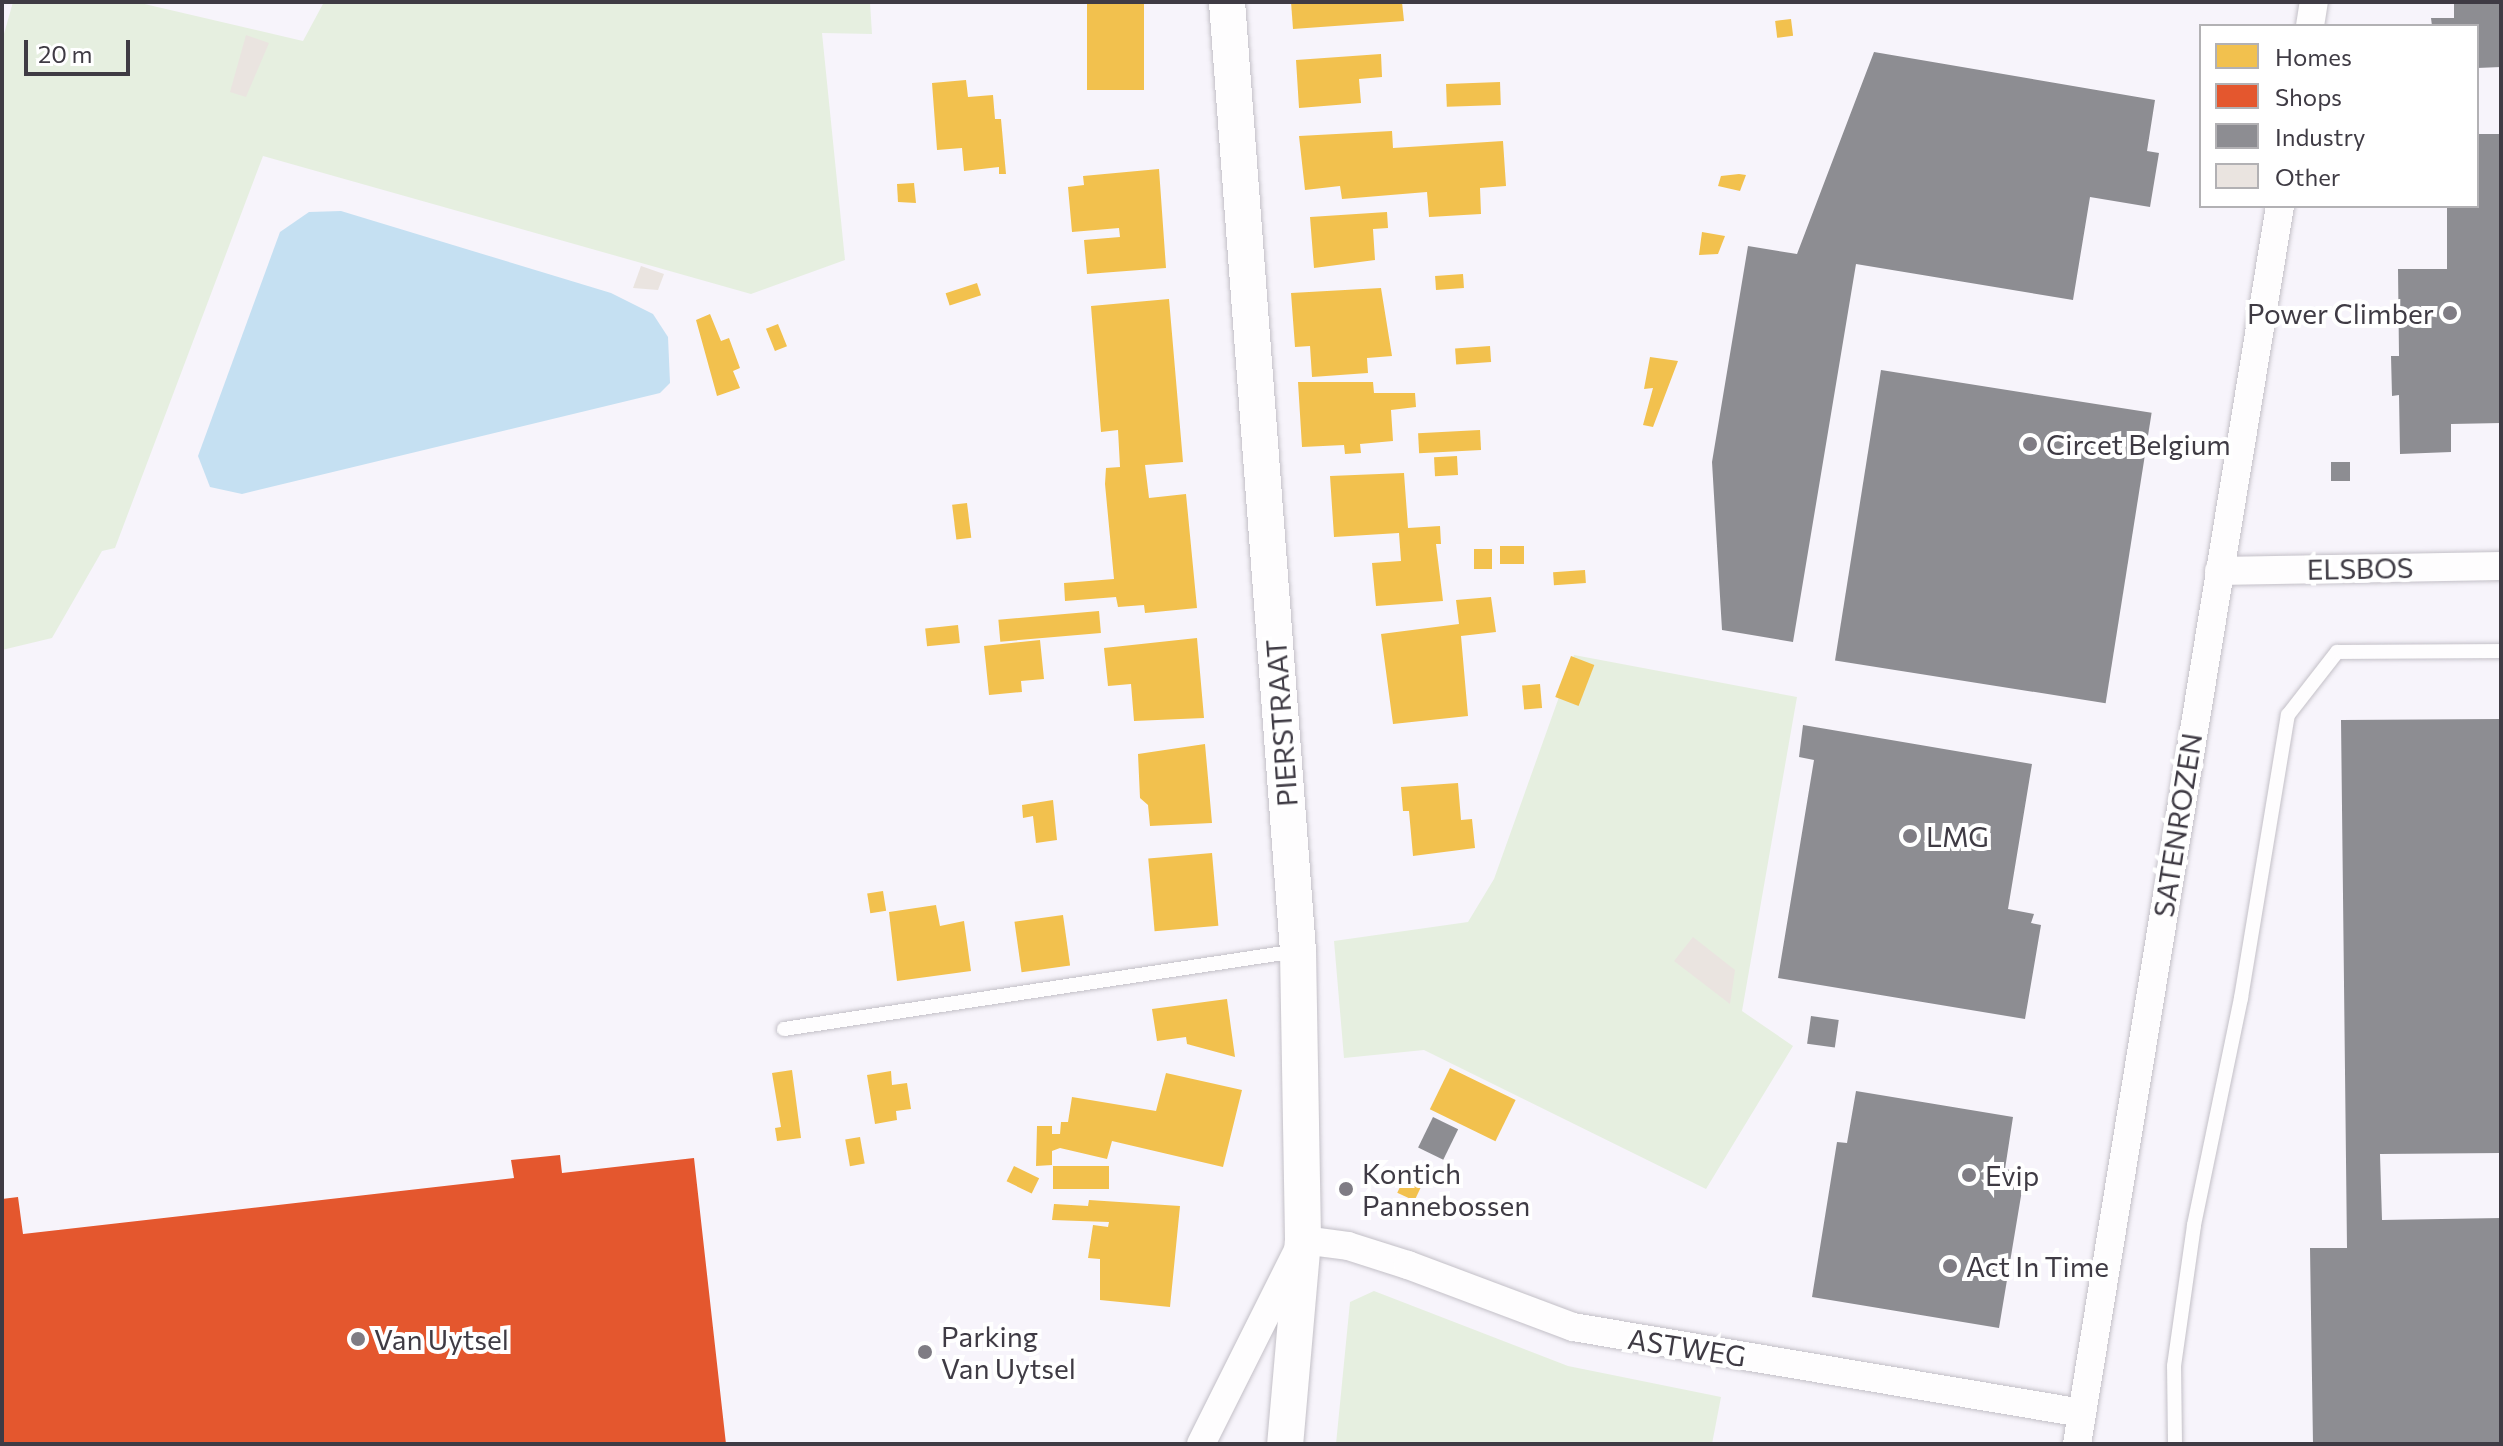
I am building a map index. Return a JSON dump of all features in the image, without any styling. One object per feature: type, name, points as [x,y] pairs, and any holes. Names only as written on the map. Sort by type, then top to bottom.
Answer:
[{"type":"street","name":"PIERSTRAAT","points":[[1227,2],[1298,951],[1303,1240],[1285,1444]]},
{"type":"street","points":[[2310,24],[2314,2]]},
{"type":"street","name":"SATENROZEN","points":[[2077,1444],[2280,208]]},
{"type":"street","name":"ELSBOS","points":[[2219,571],[2501,566]]},
{"type":"street","points":[[1201,1444],[1303,1240]]},
{"type":"street","name":"ASTWEG","points":[[1303,1240],[1348,1246],[1408,1265],[1573,1327],[2082,1413]]},
{"type":"lane","points":[[2175,1444],[2174,1366],[2194,1225],[2241,998],[2288,715],[2337,652],[2501,651]]},
{"type":"lane","points":[[784,1029],[1298,951]]},
{"type":"green space","points":[[13,2],[136,2],[303,41],[324,2],[870,2],[872,34],[822,33],[845,260],[751,294],[263,156],[115,548],[102,551],[52,638],[2,650],[2,41]]},
{"type":"green space","points":[[1574,655],[1797,697],[1742,1011],[1793,1046],[1706,1189],[1424,1050],[1344,1058],[1334,941],[1468,922],[1494,879]]},
{"type":"green space","points":[[1374,1291],[1568,1366],[1721,1397],[1712,1444],[1336,1444],[1350,1302]]},
{"type":"water","points":[[341,211],[611,293],[653,314],[668,337],[670,383],[660,393],[242,494],[210,487],[198,456],[280,232],[309,212]]},
{"type":"building: Homes","points":[[1087,2],[1144,2],[1144,90],[1087,90]]},
{"type":"building: Homes","points":[[1291,2],[1402,2],[1404,21],[1293,29]]},
{"type":"building: Homes","points":[[1791,19],[1793,36],[1777,38],[1775,21]]},
{"type":"building: Homes","points":[[1381,54],[1382,77],[1359,79],[1361,103],[1299,108],[1296,60]]},
{"type":"building: Homes","points":[[966,80],[968,97],[993,95],[995,119],[1001,119],[1006,174],[999,174],[999,167],[964,171],[962,148],[937,150],[932,83]]},
{"type":"building: Homes","points":[[1500,82],[1501,105],[1447,107],[1446,84]]},
{"type":"building: Homes","points":[[1392,131],[1393,148],[1503,141],[1506,186],[1480,188],[1481,214],[1429,217],[1427,192],[1342,199],[1340,186],[1305,190],[1299,136]]},
{"type":"building: Homes","points":[[1159,169],[1166,268],[1087,274],[1084,240],[1120,237],[1119,228],[1072,232],[1068,187],[1084,185],[1083,176]]},
{"type":"building: Homes","points":[[1746,175],[1740,191],[1718,186],[1721,176]]},
{"type":"building: Homes","points":[[914,183],[916,203],[898,202],[897,184]]},
{"type":"building: Homes","points":[[1387,212],[1388,228],[1373,229],[1375,260],[1314,268],[1310,217]]},
{"type":"building: Homes","points":[[1702,232],[1725,236],[1718,254],[1699,255]]},
{"type":"building: Homes","points":[[1463,274],[1464,288],[1436,290],[1435,276]]},
{"type":"building: Homes","points":[[977,283],[981,295],[950,306],[946,293]]},
{"type":"building: Homes","points":[[1381,288],[1392,356],[1367,358],[1368,373],[1312,377],[1310,346],[1295,347],[1291,293]]},
{"type":"building: Homes","points":[[1169,299],[1183,462],[1145,465],[1149,498],[1186,494],[1197,608],[1145,613],[1144,605],[1118,607],[1116,597],[1065,601],[1064,583],[1114,579],[1105,484],[1106,468],[1120,467],[1118,430],[1101,432],[1091,306]]},
{"type":"building: Homes","points":[[710,314],[721,341],[729,338],[740,368],[733,371],[740,388],[717,396],[696,320]]},
{"type":"building: Homes","points":[[778,324],[787,346],[775,351],[766,329]]},
{"type":"building: Homes","points":[[1490,346],[1491,362],[1456,364],[1455,348]]},
{"type":"building: Homes","points":[[1650,357],[1678,361],[1653,427],[1643,425],[1653,388],[1644,389]]},
{"type":"building: Homes","points":[[1298,382],[1373,382],[1374,393],[1415,393],[1416,407],[1391,410],[1393,441],[1360,444],[1361,453],[1345,454],[1344,445],[1302,447]]},
{"type":"building: Homes","points":[[1480,430],[1481,450],[1419,453],[1418,433]]},
{"type":"building: Homes","points":[[1457,456],[1458,475],[1435,476],[1434,457]]},
{"type":"building: Homes","points":[[1404,473],[1408,528],[1440,526],[1441,544],[1436,544],[1443,601],[1376,606],[1372,563],[1401,561],[1399,533],[1334,537],[1330,476]]},
{"type":"building: Homes","points":[[967,503],[971,538],[956,540],[952,505]]},
{"type":"building: Homes","points":[[1500,546],[1524,546],[1524,564],[1500,564]]},
{"type":"building: Homes","points":[[1474,549],[1492,549],[1492,569],[1474,569]]},
{"type":"building: Homes","points":[[1585,570],[1586,583],[1554,585],[1553,572]]},
{"type":"building: Homes","points":[[1491,597],[1496,632],[1461,636],[1468,716],[1393,724],[1381,634],[1459,624],[1456,600]]},
{"type":"building: Homes","points":[[1099,611],[1101,633],[1000,642],[998,620]]},
{"type":"building: Homes","points":[[958,625],[960,643],[927,646],[925,628]]},
{"type":"building: Homes","points":[[1197,638],[1204,718],[1134,721],[1131,684],[1108,686],[1104,648]]},
{"type":"building: Homes","points":[[1040,640],[1044,679],[1021,681],[1022,692],[989,695],[984,646]]},
{"type":"building: Homes","points":[[1571,656],[1594,665],[1579,706],[1555,697]]},
{"type":"building: Homes","points":[[1540,684],[1542,708],[1524,709],[1522,686]]},
{"type":"building: Homes","points":[[1205,744],[1212,823],[1150,826],[1148,805],[1140,798],[1138,754]]},
{"type":"building: Homes","points":[[1458,783],[1461,820],[1472,819],[1475,848],[1413,856],[1409,811],[1403,811],[1401,787]]},
{"type":"building: Homes","points":[[1053,800],[1057,840],[1036,843],[1033,816],[1023,818],[1022,805]]},
{"type":"building: Homes","points":[[1212,853],[1218,926],[1155,931],[1148,859]]},
{"type":"building: Homes","points":[[883,891],[886,911],[870,913],[867,894]]},
{"type":"building: Homes","points":[[936,905],[940,926],[964,921],[971,971],[897,981],[889,912]]},
{"type":"building: Homes","points":[[1063,915],[1070,966],[1022,972],[1014,922]]},
{"type":"building: Homes","points":[[1227,999],[1235,1057],[1187,1044],[1186,1037],[1157,1041],[1152,1009]]},
{"type":"building: Homes","points":[[1450,1068],[1516,1100],[1495,1141],[1430,1109]]},
{"type":"building: Homes","points":[[792,1070],[801,1138],[777,1141],[775,1128],[781,1127],[772,1073]]},
{"type":"building: Homes","points":[[891,1071],[892,1085],[907,1083],[911,1109],[896,1111],[897,1120],[875,1124],[867,1075]]},
{"type":"building: Homes","points":[[1166,1073],[1242,1090],[1223,1167],[1112,1141],[1107,1159],[1060,1148],[1052,1151],[1052,1165],[1036,1166],[1037,1126],[1052,1126],[1052,1134],[1060,1134],[1061,1122],[1068,1122],[1072,1097],[1156,1111]]},
{"type":"building: Homes","points":[[860,1137],[865,1164],[850,1166],[845,1140]]},
{"type":"building: Homes","points":[[1014,1166],[1039,1178],[1032,1194],[1007,1181]]},
{"type":"building: Homes","points":[[1053,1166],[1109,1166],[1109,1189],[1053,1189]]},
{"type":"building: Homes","points":[[1407,1172],[1424,1180],[1414,1201],[1397,1193]]},
{"type":"building: Homes","points":[[1089,1200],[1180,1206],[1170,1307],[1100,1300],[1100,1259],[1088,1258],[1093,1225],[1108,1227],[1109,1222],[1052,1220],[1054,1204],[1088,1206]]},
{"type":"building: Shops","name":"Van Uytsel","points":[[560,1155],[562,1173],[694,1158],[726,1444],[2,1444],[2,1199],[18,1197],[23,1234],[514,1178],[511,1160]]},
{"type":"building: Industry","points":[[2454,2],[2501,2],[2501,67],[2479,68],[2479,24],[2432,24],[2431,18],[2454,18]]},
{"type":"building: Industry","points":[[1874,52],[2155,100],[2147,151],[2159,153],[2150,207],[2090,197],[2073,300],[1856,264],[1793,642],[1722,630],[1712,462],[1748,246],[1797,254]]},
{"type":"building: Industry","name":"Power Climber","points":[[2479,134],[2501,134],[2501,423],[2451,424],[2451,452],[2400,454],[2399,395],[2392,396],[2391,356],[2399,356],[2398,269],[2447,269],[2447,208],[2479,208]]},
{"type":"building: Industry","points":[[1881,370],[2152,413],[2106,703],[1835,660]]},
{"type":"building: Industry","points":[[2331,462],[2350,462],[2350,481],[2331,481]]},
{"type":"building: Industry","points":[[2501,719],[2501,1153],[2380,1154],[2382,1220],[2501,1218],[2501,1444],[2313,1444],[2310,1248],[2347,1248],[2341,720]]},
{"type":"building: Industry","name":"LMG","points":[[1803,725],[2032,764],[2008,909],[2034,914],[2031,923],[2041,925],[2025,1019],[1778,978],[1814,760],[1799,757]]},
{"type":"building: Industry","points":[[1811,1016],[1839,1020],[1835,1048],[1807,1044]]},
{"type":"building: Industry","points":[[1856,1091],[2013,1117],[2005,1169],[2025,1172],[1999,1328],[1812,1297],[1837,1142],[1847,1143]]},
{"type":"building: Industry","points":[[1433,1117],[1458,1129],[1443,1160],[1418,1148]]},
{"type":"building: Other","points":[[246,35],[269,43],[246,97],[230,92]]},
{"type":"building: Other","points":[[641,266],[664,274],[658,290],[633,288]]},
{"type":"building: Other","points":[[1693,937],[1735,970],[1730,1004],[1674,961]]},
{"type":"place","name":"Power Climber","points":[[2450,313]]},
{"type":"place","name":"Circet Belgium","points":[[2030,444]]},
{"type":"place","name":"LMG","points":[[1910,836]]},
{"type":"place","name":"Evip","points":[[1969,1175]]},
{"type":"place","name":"Kontich Pannebossen","points":[[1346,1189]]},
{"type":"place","name":"Act In Time","points":[[1950,1266]]},
{"type":"place","name":"Van Uytsel","points":[[358,1339]]},
{"type":"place","name":"Parking Van Uytsel","points":[[925,1352]]}]
